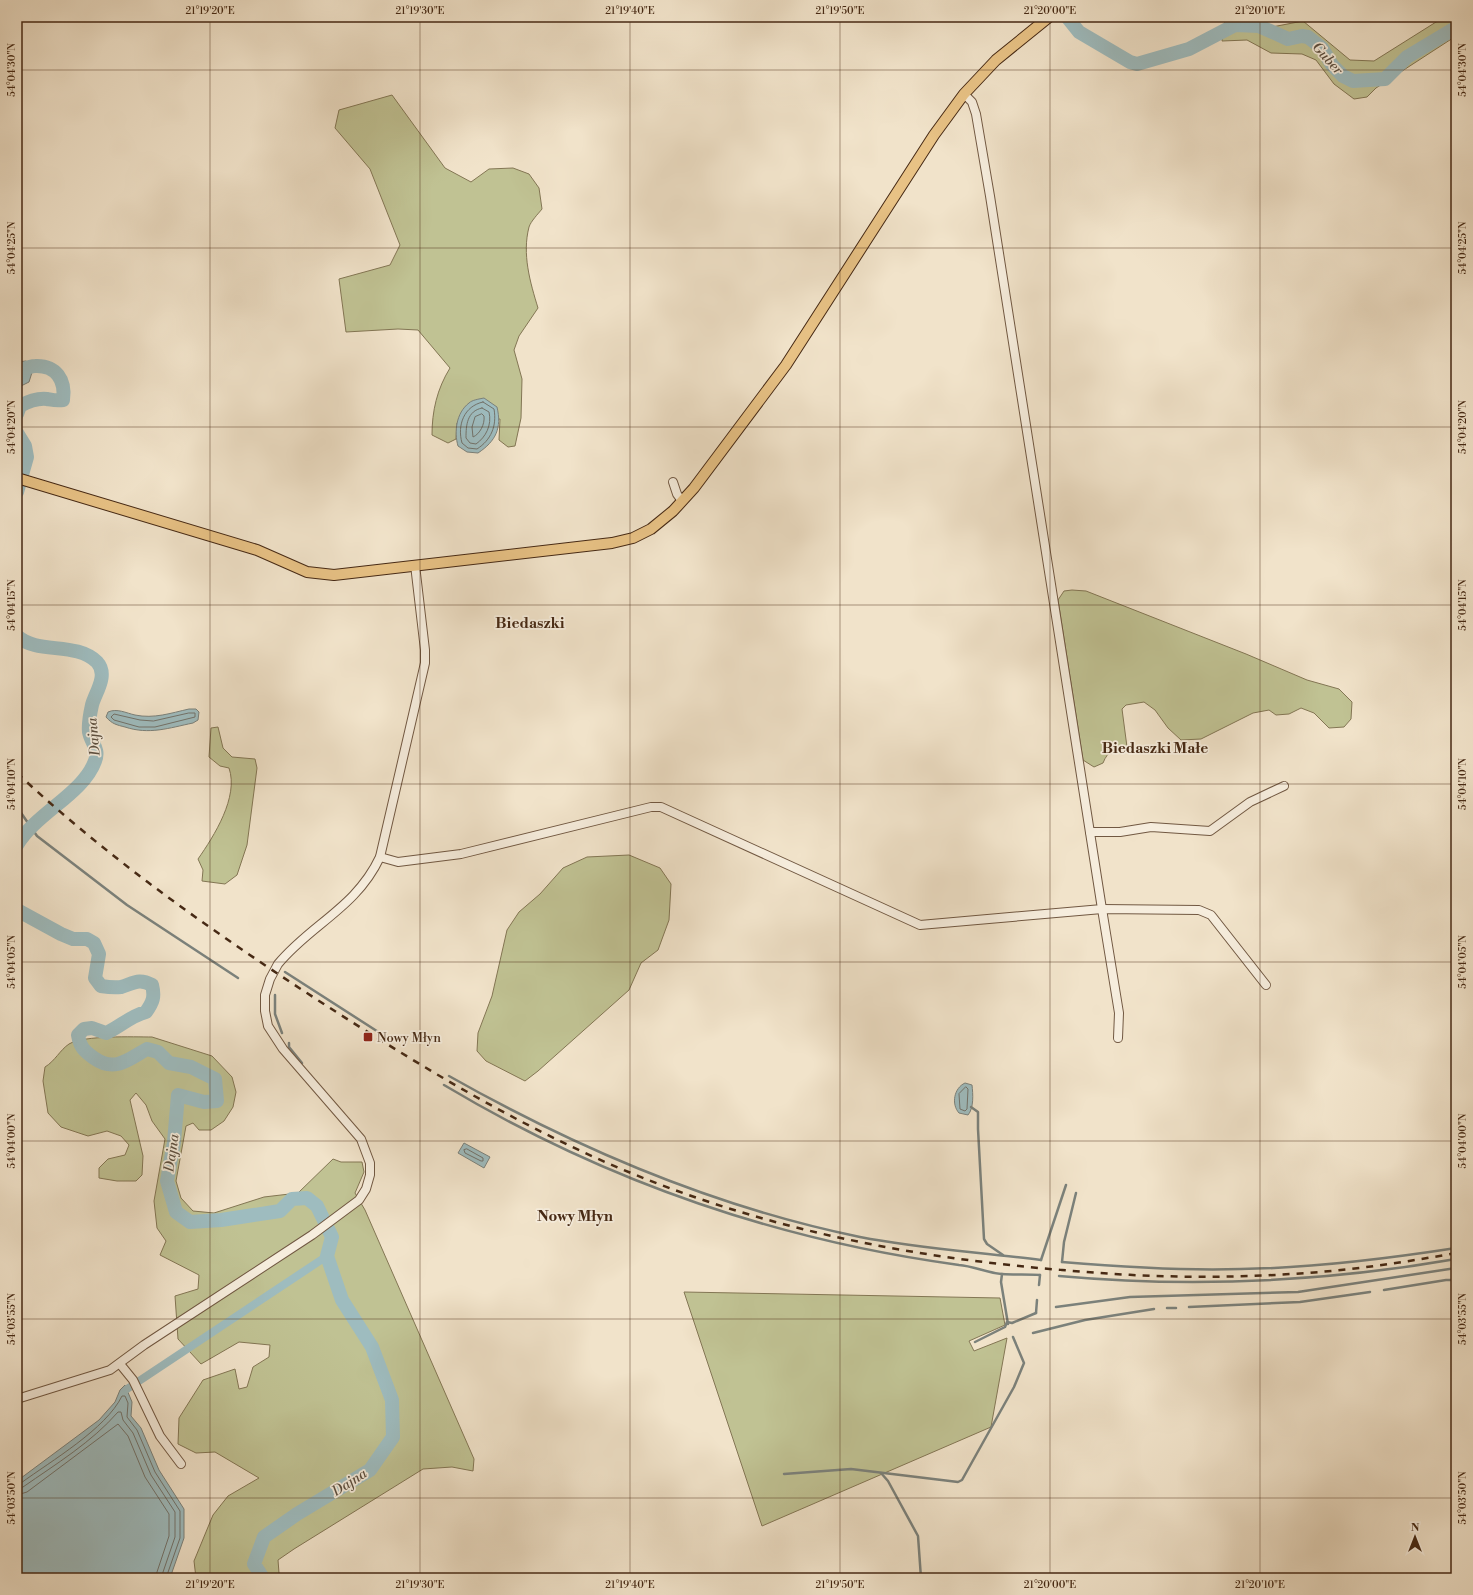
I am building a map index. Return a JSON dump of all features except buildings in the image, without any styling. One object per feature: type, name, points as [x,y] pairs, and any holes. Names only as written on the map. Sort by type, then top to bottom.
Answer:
[{"type":"main road","points":[[17,478],[257,550],[273,556],[296,568],[315,574],[346,574],[580,547],[622,541],[652,529],[666,518],[682,501],[786,365],[924,150],[964,94],[996,60],[1049,17]]},
{"type":"street","points":[[964,94],[972,102],[976,114],[989,189],[1119,1013],[1118,1038]]},
{"type":"street","points":[[673,482],[677,494],[682,501]]},
{"type":"street","points":[[17,1399],[96,1376],[120,1364],[144,1345],[312,1235],[359,1200],[366,1189],[370,1175],[367,1152],[361,1139],[276,1040],[266,1018],[265,995],[270,978],[281,961],[360,890],[372,874],[380,858],[424,663],[425,650],[415,565]]},
{"type":"street","points":[[1090,832],[1120,832],[1151,827],[1210,831],[1250,802],[1284,786]]},
{"type":"street","points":[[380,858],[398,862],[461,854],[651,807],[661,807],[920,925],[1102,909],[1199,910],[1211,915],[1266,985]]},
{"type":"street","points":[[120,1364],[133,1380],[160,1436],[181,1464]]},
{"type":"green space","points":[[1238,17],[1250,17],[1272,27],[1303,21],[1350,60],[1374,61],[1444,17],[1456,17],[1456,36],[1376,88],[1367,97],[1354,99],[1334,84],[1316,60],[1302,54],[1271,53],[1247,40],[1222,41],[1225,21]]},
{"type":"green space","points":[[392,95],[445,168],[471,182],[489,169],[513,168],[529,174],[539,188],[542,209],[529,227],[526,247],[528,268],[538,308],[519,336],[514,350],[522,379],[521,418],[515,446],[508,447],[499,440],[500,419],[457,423],[456,439],[448,443],[432,435],[436,400],[445,376],[450,368],[418,330],[398,329],[346,332],[339,279],[390,265],[400,245],[370,169],[335,128],[339,110]]},
{"type":"green space","points":[[1064,591],[1086,591],[1246,654],[1307,680],[1339,689],[1352,702],[1351,719],[1344,727],[1329,728],[1314,713],[1301,708],[1289,714],[1276,715],[1269,710],[1253,713],[1201,739],[1181,740],[1168,728],[1155,710],[1144,702],[1126,705],[1122,709],[1127,747],[1112,751],[1107,755],[1103,763],[1094,767],[1083,760],[1058,600]]},
{"type":"green space","points":[[218,727],[223,748],[232,757],[255,759],[257,768],[247,845],[237,875],[225,884],[202,881],[203,870],[198,859],[223,816],[231,791],[229,768],[220,766],[209,757],[211,728]]},
{"type":"green space","points":[[629,855],[660,868],[671,884],[669,920],[658,950],[641,963],[629,990],[525,1081],[486,1061],[477,1051],[478,1033],[492,996],[507,930],[519,912],[540,894],[563,868],[587,857]]},
{"type":"green space","points":[[152,1037],[212,1056],[232,1077],[236,1092],[233,1107],[224,1121],[211,1130],[199,1130],[193,1123],[186,1126],[176,1181],[181,1198],[193,1211],[214,1213],[264,1197],[298,1193],[333,1159],[341,1162],[362,1162],[364,1172],[355,1193],[365,1210],[474,1459],[473,1471],[452,1467],[423,1469],[294,1549],[278,1560],[279,1573],[286,1578],[196,1578],[194,1561],[213,1515],[228,1496],[259,1478],[215,1452],[196,1453],[178,1444],[179,1418],[203,1380],[235,1369],[239,1389],[247,1387],[253,1367],[269,1357],[270,1345],[239,1342],[201,1364],[178,1339],[175,1296],[198,1289],[199,1275],[160,1255],[166,1241],[157,1228],[154,1201],[165,1139],[152,1121],[146,1105],[136,1093],[130,1100],[143,1156],[142,1175],[136,1181],[117,1181],[99,1178],[99,1168],[108,1159],[125,1155],[129,1145],[121,1136],[107,1131],[88,1136],[61,1127],[48,1113],[43,1081],[45,1067],[52,1062],[69,1044],[76,1041],[97,1038]]},
{"type":"green space","points":[[684,1292],[1000,1298],[1005,1325],[969,1341],[974,1351],[1007,1338],[991,1427],[762,1526]]},
{"type":"water","points":[[26,361],[34,366],[29,382],[17,388],[17,362]]},
{"type":"water","points":[[484,398],[497,407],[499,421],[498,428],[489,444],[478,453],[467,452],[458,446],[456,435],[457,423],[461,412],[470,402]]},
{"type":"water","points":[[189,709],[196,709],[199,712],[198,720],[193,723],[151,731],[120,726],[110,721],[106,717],[108,712],[115,710],[135,715],[149,716],[162,715]]},
{"type":"water","points":[[965,1083],[972,1085],[972,1105],[968,1115],[959,1113],[954,1101],[956,1092],[961,1085]]},
{"type":"water","points":[[464,1143],[490,1157],[484,1168],[458,1153]]},
{"type":"water","points":[[125,1385],[132,1402],[131,1416],[141,1428],[159,1470],[184,1509],[184,1538],[170,1578],[17,1578],[17,1481],[99,1420],[115,1402],[120,1390]]},
{"type":"waterway","name":"Guber","points":[[1067,17],[1079,32],[1130,62],[1137,64],[1189,49],[1235,25],[1259,26],[1288,39],[1302,36],[1308,37],[1322,48],[1332,65],[1343,76],[1353,81],[1385,79],[1407,57],[1456,29]]},
{"type":"waterway","name":"Dajna","points":[[17,372],[33,366],[49,368],[58,375],[61,380],[64,393],[63,400],[33,400],[20,406],[17,414]]},
{"type":"waterway","name":"Dajna","points":[[17,433],[25,446],[27,457],[17,492]]},
{"type":"waterway","name":"Dajna","points":[[17,636],[26,642],[35,645],[78,652],[88,656],[97,662],[102,673],[100,684],[92,705],[89,722],[90,736],[96,749],[95,761],[89,773],[80,784],[36,823],[17,845]]},
{"type":"waterway","points":[[17,807],[37,836],[127,905],[238,978]]},
{"type":"waterway","name":"Dajna","points":[[17,910],[61,934],[73,939],[87,939],[94,943],[99,954],[95,978],[101,986],[121,987],[140,982],[152,985],[153,999],[146,1012],[135,1016],[106,1033],[92,1028],[84,1029],[78,1035],[81,1046],[88,1053],[102,1062],[115,1064],[122,1063],[147,1049],[158,1052],[169,1063],[191,1067],[215,1079],[217,1101],[204,1102],[178,1095],[174,1142],[167,1181],[176,1212],[190,1222],[221,1220],[280,1211],[292,1199],[307,1198],[317,1206],[332,1237],[327,1256],[342,1300],[372,1347],[392,1400],[393,1437],[370,1470],[297,1514],[264,1537],[254,1564],[263,1578]]},
{"type":"waterway","points":[[285,972],[383,1035]]},
{"type":"waterway","points":[[275,995],[275,1014],[282,1033]]},
{"type":"waterway","points":[[289,1043],[289,1047],[302,1063]]},
{"type":"waterway","points":[[449,1076],[547,1128],[597,1151],[648,1173],[752,1209],[860,1237],[928,1247],[1041,1260]]},
{"type":"waterway","points":[[444,1085],[504,1119],[566,1150],[628,1177],[692,1201],[757,1222],[823,1240],[891,1254],[997,1273],[1040,1275]]},
{"type":"waterway","points":[[971,1107],[978,1112],[984,1239],[987,1244],[1003,1255]]},
{"type":"waterway","points":[[1041,1260],[1066,1185]]},
{"type":"waterway","points":[[1062,1262],[1064,1242],[1076,1193]]},
{"type":"waterway","points":[[1062,1262],[1174,1269],[1268,1268],[1349,1262],[1456,1248]]},
{"type":"waterway","points":[[127,1389],[327,1256]]},
{"type":"waterway","points":[[1059,1276],[1159,1282],[1258,1281],[1357,1273],[1456,1259]]},
{"type":"waterway","points":[[1056,1307],[1130,1297],[1298,1292],[1456,1268]]},
{"type":"waterway","points":[[1002,1274],[1001,1282],[1008,1324]]},
{"type":"waterway","points":[[1039,1285],[1040,1275]]},
{"type":"waterway","points":[[1384,1290],[1446,1280],[1456,1280]]},
{"type":"waterway","points":[[1189,1307],[1300,1302],[1370,1292]]},
{"type":"waterway","points":[[1036,1313],[1037,1300]]},
{"type":"waterway","points":[[1167,1308],[1176,1308]]},
{"type":"waterway","points":[[1033,1333],[1085,1320],[1154,1309]]},
{"type":"waterway","points":[[975,1342],[1005,1327],[1007,1322],[1012,1323],[1036,1313]]},
{"type":"waterway","points":[[784,1474],[851,1469],[958,1482],[962,1480],[1014,1387],[1024,1363],[1013,1337]]},
{"type":"waterway","points":[[881,1473],[888,1481],[918,1536],[921,1578]]},
{"type":"railway","points":[[17,773],[87,834],[198,919],[351,1022],[429,1070],[508,1114],[589,1155],[683,1193],[736,1211],[789,1226],[843,1238],[952,1258],[1007,1265],[1148,1276],[1262,1276],[1312,1273],[1353,1269],[1456,1253]]},
{"type":"place","name":"Nowy Młyn","points":[[368,1037]]},
{"type":"district","name":"Biedaszki","points":[[530,623]]},
{"type":"district","name":"Biedaszki Małe","points":[[1155,748]]},
{"type":"district","name":"Nowy Młyn","points":[[575,1216]]}]
